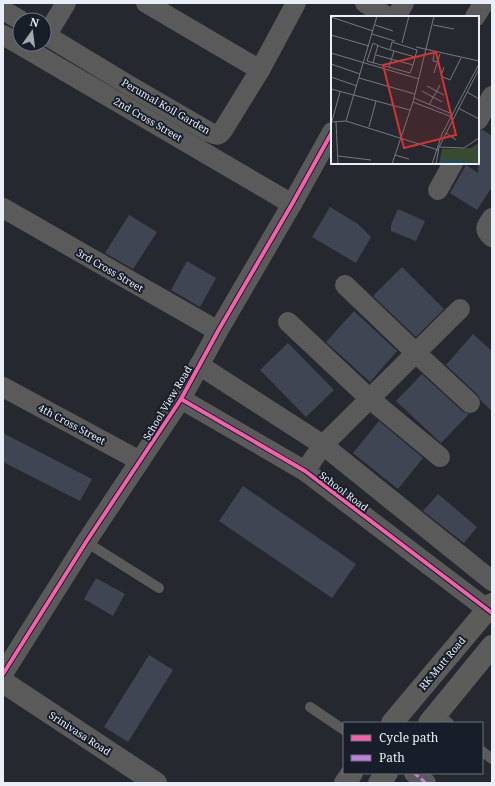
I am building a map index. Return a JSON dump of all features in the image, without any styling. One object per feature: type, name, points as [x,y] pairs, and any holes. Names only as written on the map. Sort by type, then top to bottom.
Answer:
[{"type":"main road","name":"RK Mutt Road","points":[[393,722],[490,609]]},
{"type":"main road","points":[[438,720],[492,646]]},
{"type":"main road","points":[[345,783],[351,774]]},
{"type":"main road","points":[[379,783],[387,774]]},
{"type":"street","points":[[52,24],[66,3]]},
{"type":"street","points":[[146,3],[260,70]]},
{"type":"street","name":"Perumal Koil Garden","points":[[52,39],[216,135],[223,130],[260,70],[296,3]]},
{"type":"street","points":[[365,3],[386,16]]},
{"type":"street","points":[[397,16],[404,3]]},
{"type":"street","points":[[3,10],[12,15]]},
{"type":"street","name":"2nd Cross Street","points":[[3,35],[292,204]]},
{"type":"street","points":[[479,117],[487,95]]},
{"type":"street","name":"School View Road","points":[[3,674],[86,542],[181,399],[218,331],[331,134]]},
{"type":"street","points":[[438,190],[452,164]]},
{"type":"street","name":"3rd Cross Street","points":[[3,208],[218,331]]},
{"type":"street","points":[[492,218],[486,230],[492,237]]},
{"type":"street","points":[[345,285],[470,403]]},
{"type":"street","points":[[306,471],[323,445],[460,309]]},
{"type":"street","points":[[288,322],[370,399],[440,458]]},
{"type":"street","points":[[200,365],[323,445],[492,581]]},
{"type":"street","name":"4th Cross Street","points":[[3,387],[140,461]]},
{"type":"street","name":"School Road","points":[[181,399],[306,471],[490,609]]},
{"type":"street","name":"Srinivasa Road","points":[[3,682],[156,783]]},
{"type":"street","points":[[415,774],[426,783]]},
{"type":"lane","points":[[86,542],[159,588]]},
{"type":"lane","points":[[310,707],[343,729]]},
{"type":"lane","points":[[483,752],[492,759]]},
{"type":"building","points":[[483,130],[492,136],[492,187],[477,210],[450,193],[466,165],[478,173],[479,131]]},
{"type":"building","points":[[330,207],[358,224],[371,237],[356,263],[312,237]]},
{"type":"building","points":[[398,209],[425,221],[416,241],[391,231],[391,225]]},
{"type":"building","points":[[129,215],[157,232],[133,269],[105,253]]},
{"type":"building","points":[[187,261],[216,278],[200,307],[171,290]]},
{"type":"building","points":[[402,267],[444,309],[416,337],[373,296]]},
{"type":"building","points":[[354,311],[397,351],[370,382],[326,342]]},
{"type":"building","points":[[473,334],[492,351],[492,411],[481,401],[478,395],[446,365]]},
{"type":"building","points":[[288,343],[334,390],[306,417],[260,370]]},
{"type":"building","points":[[422,374],[462,411],[469,414],[441,443],[396,401]]},
{"type":"building","points":[[379,421],[423,458],[398,489],[353,453]]},
{"type":"building","points":[[3,433],[92,479],[80,501],[3,462]]},
{"type":"building","points":[[243,486],[356,564],[332,598],[219,521]]},
{"type":"building","points":[[438,494],[477,527],[464,543],[423,511]]},
{"type":"building","points":[[96,578],[125,594],[113,616],[84,599]]},
{"type":"building","points":[[149,655],[173,670],[128,742],[104,727]]},
{"type":"marked path","points":[[415,774],[426,783]]},
{"type":"cycle path","points":[[3,674],[86,542],[181,399],[218,331],[331,134]]},
{"type":"cycle path","points":[[181,399],[305,471],[492,613]]}]
